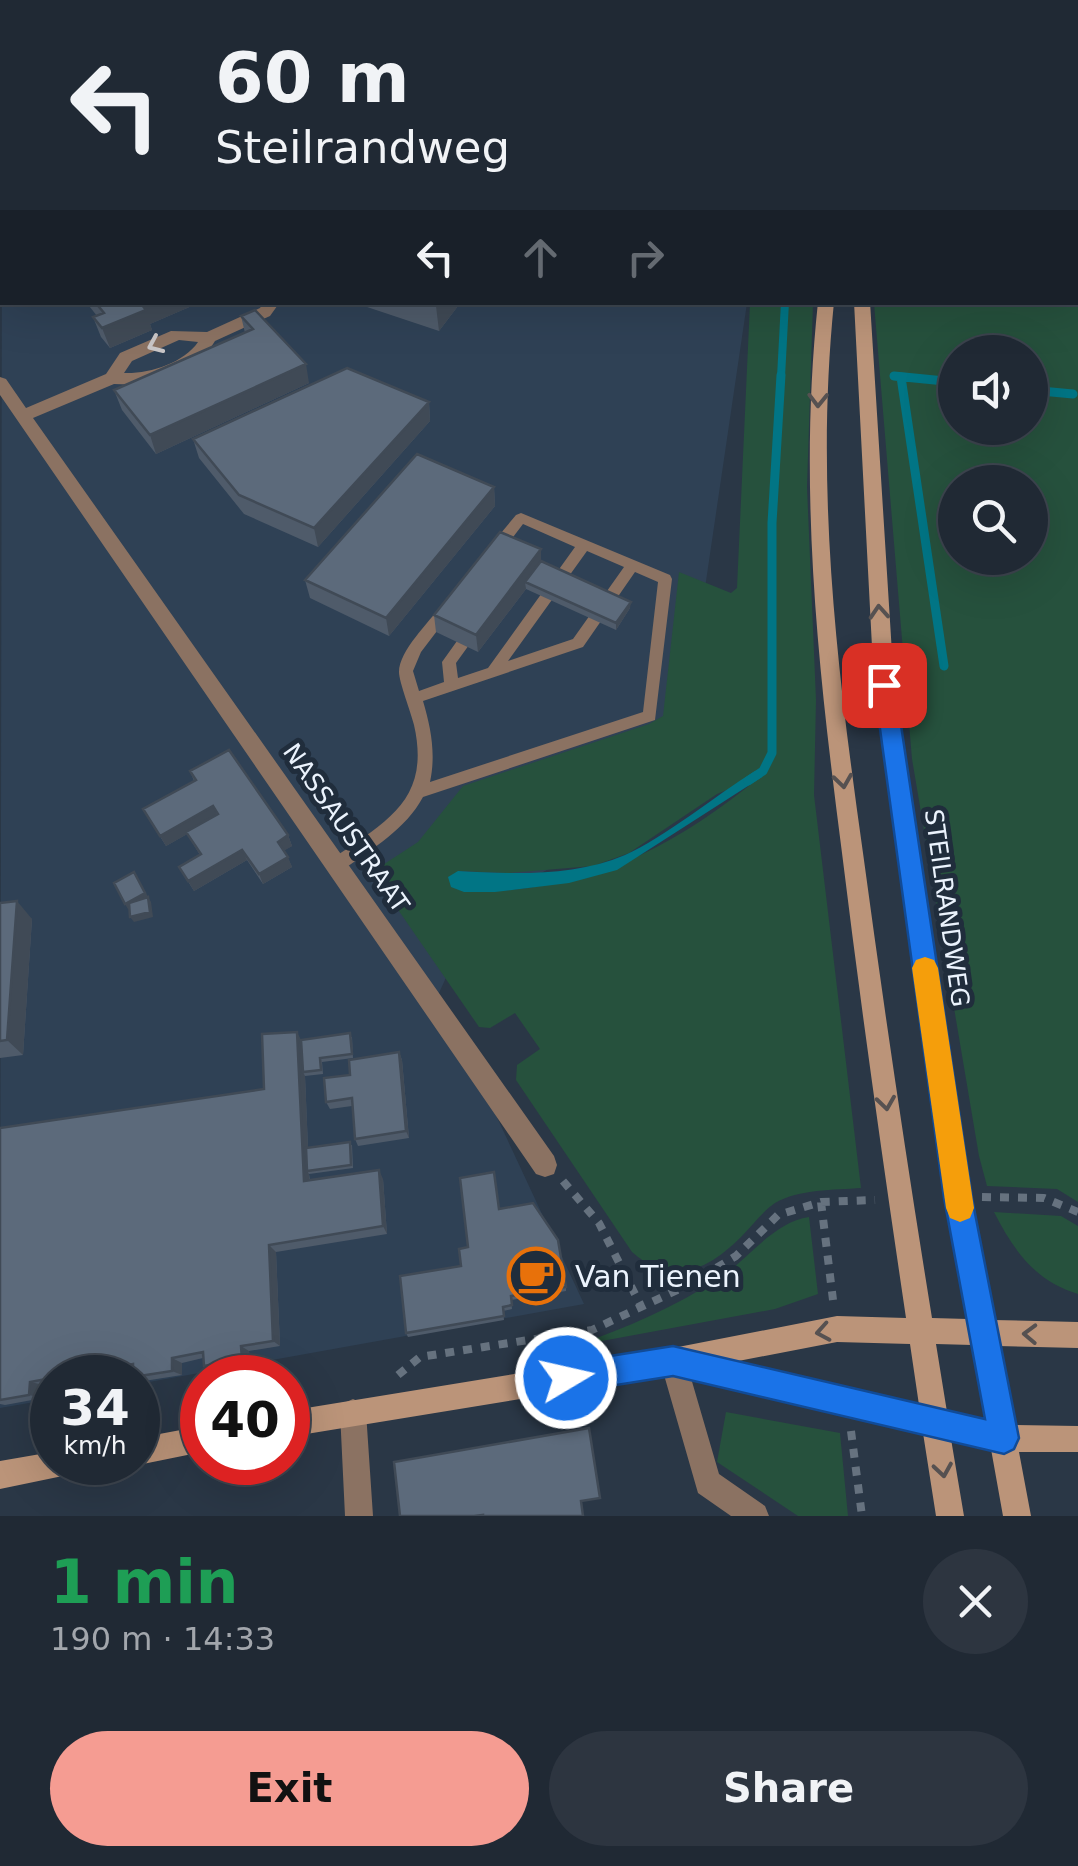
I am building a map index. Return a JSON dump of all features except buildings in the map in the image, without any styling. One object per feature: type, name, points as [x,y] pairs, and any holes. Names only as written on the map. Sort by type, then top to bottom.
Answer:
[{"type":"main road","points":[[826,305],[819,352],[816,476],[826,650],[898,1200],[950,1516]]},
{"type":"main road","name":"STEILRANDWEG","points":[[862,305],[884,685],[958,1198],[1016,1516]]},
{"type":"main road","points":[[310,1420],[673,1361],[837,1329],[1078,1336]]},
{"type":"main road","points":[[673,1361],[1004,1438],[1078,1439]]},
{"type":"main road","points":[[0,1476],[30,1470]]},
{"type":"street","points":[[112,378],[126,357],[177,335],[208,336],[265,312],[271,305]]},
{"type":"street","points":[[24,416],[112,378],[144,379],[196,357],[208,336]]},
{"type":"street","name":"NASSAUSTRAAT","points":[[0,383],[545,1165]]},
{"type":"street","points":[[673,1361],[708,1482],[755,1516]]},
{"type":"street","points":[[353,1412],[359,1516]]},
{"type":"lane","points":[[422,790],[650,716],[664,579],[521,518],[485,562]]},
{"type":"lane","points":[[535,544],[546,529]]},
{"type":"lane","points":[[493,672],[584,545]]},
{"type":"lane","points":[[415,698],[578,643],[632,566]]},
{"type":"lane","points":[[338,864],[389,829],[422,790],[428,752],[406,671],[408,660],[462,591]]},
{"type":"lane","points":[[452,686],[449,662],[462,645]]},
{"type":"path","points":[[545,1165],[584,1199],[641,1306]]},
{"type":"path","points":[[958,1198],[1044,1198],[1078,1212]]},
{"type":"path","points":[[394,1379],[420,1357],[592,1330],[690,1284],[736,1256],[778,1214],[820,1202],[898,1200]]},
{"type":"shaded area","points":[[2,305],[747,305],[673,805],[479,905],[439,993],[584,1304],[300,1355],[180,1355],[180,1376],[160,1380],[160,1355],[30,1355],[30,1403],[0,1408]]},
{"type":"green space","points":[[750,305],[813,305],[807,487],[816,700],[814,795],[861,1188],[784,1198],[715,1259],[675,1272],[646,1263],[632,1252],[516,1080],[517,1065],[540,1049],[515,1013],[490,1028],[479,1027],[372,872],[418,842],[463,786],[663,716],[679,572],[731,593],[737,588]],"holes":[[[761,776],[693,826],[623,863],[549,885],[464,892],[458,871],[507,873],[593,866],[629,853],[717,794]]]},
{"type":"green space","points":[[874,305],[1078,305],[1078,1202],[1057,1189],[987,1186],[912,759]]},
{"type":"green space","points":[[994,1212],[1061,1216],[1078,1226],[1078,1294],[1050,1281],[1027,1263]]},
{"type":"green space","points":[[809,1217],[818,1294],[775,1309],[575,1346],[686,1298],[721,1277],[773,1233]]},
{"type":"green space","points":[[726,1412],[840,1433],[848,1516],[798,1516],[717,1462]]},
{"type":"water","points":[[755,771],[762,777],[617,870],[569,883],[495,892],[464,892],[451,887],[448,877],[458,871],[564,871],[625,855]]},
{"type":"waterway","points":[[781,377],[785,305]]},
{"type":"waterway","points":[[748,781],[763,771],[772,753],[772,523],[781,375]]},
{"type":"waterway","points":[[906,377],[894,376],[938,380]]},
{"type":"waterway","points":[[901,377],[944,666]]},
{"type":"waterway","points":[[1048,392],[1073,394]]},
{"type":"slow traffic","points":[[925,968],[960,1208]]},
{"type":"place","name":"Van Tienen","points":[[536,1276]]},
{"type":"route","points":[[566,1378],[673,1361],[1004,1438],[958,1198],[884,685]]}]
